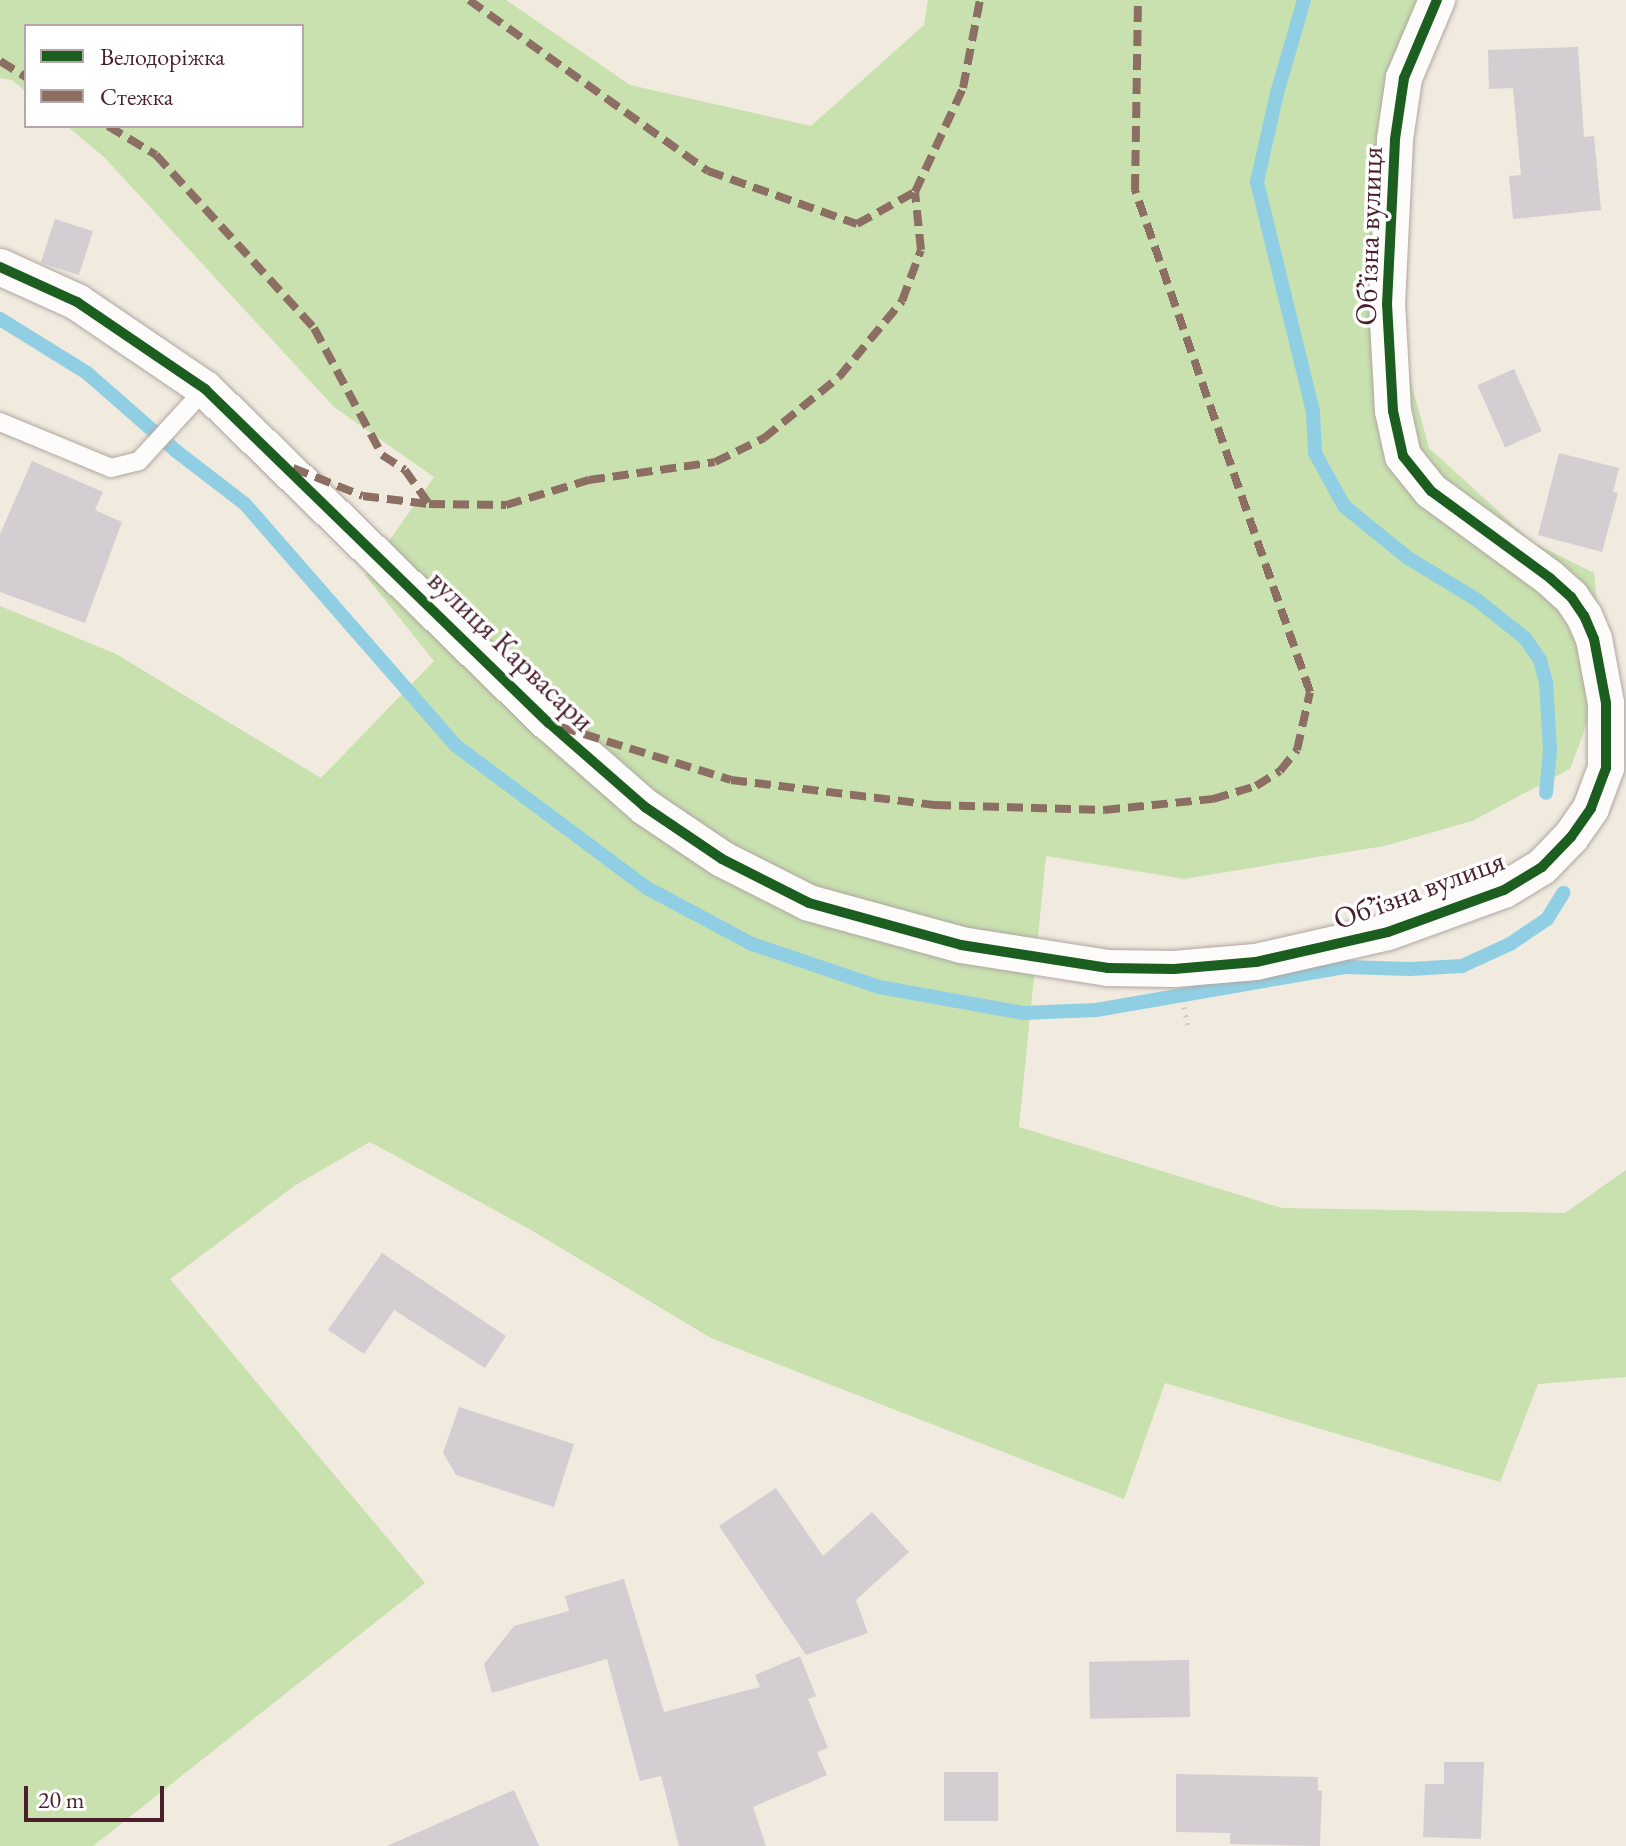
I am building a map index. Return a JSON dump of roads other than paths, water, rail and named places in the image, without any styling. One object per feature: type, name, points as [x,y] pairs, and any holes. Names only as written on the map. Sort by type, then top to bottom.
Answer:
[{"type":"street","name":"Обʼїзна вулиця","points":[[1047,961],[1108,968],[1174,969],[1321,950],[1388,932],[1504,890],[1542,867],[1571,837],[1591,808],[1606,768],[1608,732],[1601,669],[1584,616],[1571,597],[1550,578],[1431,491],[1403,456],[1393,411],[1387,304],[1395,139],[1404,78],[1437,0]]},
{"type":"street","name":"вулиця Карвасари","points":[[0,267],[77,302],[205,389],[549,723],[645,807],[722,859],[809,903],[961,945],[1047,961]]},
{"type":"lane","points":[[0,422],[111,468],[139,461],[205,389]]},
{"type":"waterway","points":[[1304,0],[1277,93],[1257,182],[1313,412],[1315,453],[1344,506],[1408,558],[1477,600],[1525,638],[1540,660],[1546,682],[1550,750],[1546,793]]},
{"type":"waterway","points":[[0,319],[87,373],[176,451],[245,504],[455,745],[647,888],[752,944],[879,987],[1023,1013],[1096,1010],[1346,967],[1410,969],[1462,966],[1510,944],[1547,919],[1563,893]]}]
